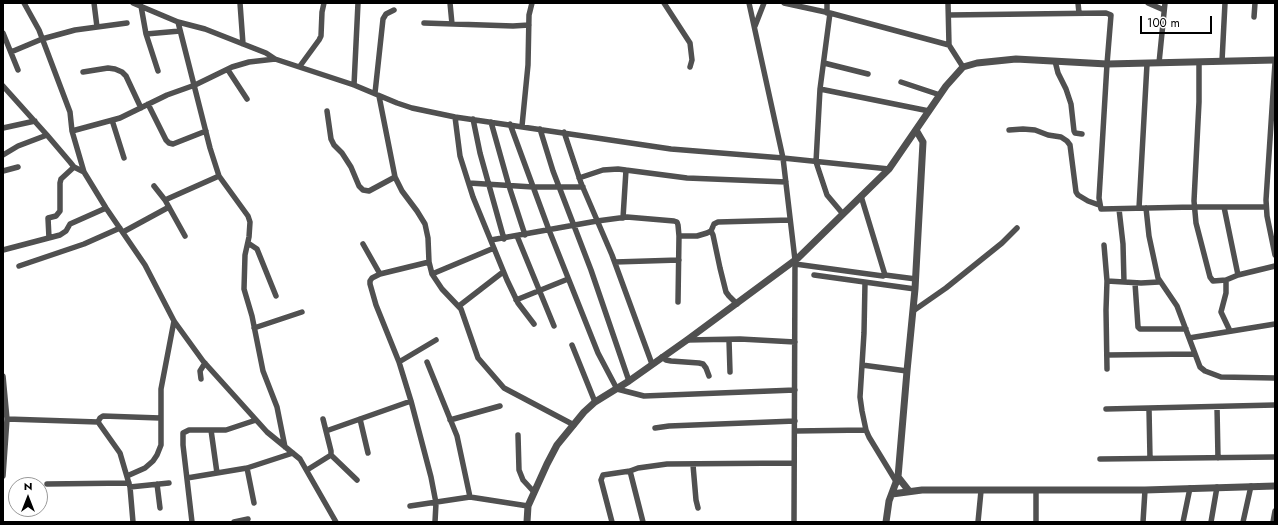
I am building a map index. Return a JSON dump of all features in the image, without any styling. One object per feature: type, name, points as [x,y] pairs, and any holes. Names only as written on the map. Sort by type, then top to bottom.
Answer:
[{"type":"street","points":[[24,3],[42,39],[70,112],[72,131],[84,172],[106,208],[145,265],[174,321],[205,363],[256,420],[267,432],[300,459],[336,522]]},
{"type":"street","points":[[94,3],[97,27]]},
{"type":"street","points":[[133,3],[178,22],[204,29],[266,53],[275,59],[354,85],[412,108],[455,117],[540,128],[671,149],[783,158],[889,169]]},
{"type":"street","points":[[240,3],[243,44]]},
{"type":"street","points":[[300,66],[321,36],[324,3]]},
{"type":"street","points":[[354,85],[358,3]]},
{"type":"street","points":[[450,3],[452,24]]},
{"type":"street","points":[[522,126],[532,3]]},
{"type":"street","points":[[664,3],[690,43],[692,60],[690,67]]},
{"type":"street","points":[[749,3],[783,158],[795,262],[794,522]]},
{"type":"street","points":[[755,26],[764,3]]},
{"type":"street","points":[[784,3],[829,13],[949,45]]},
{"type":"street","points":[[827,3],[829,13],[820,89],[816,162],[827,195],[844,214]]},
{"type":"street","points":[[948,3],[949,45],[964,67]]},
{"type":"street","points":[[1078,3],[1079,13]]},
{"type":"street","points":[[1148,3],[1164,10]]},
{"type":"street","points":[[1159,63],[1165,3]]},
{"type":"street","points":[[1222,62],[1224,3]]},
{"type":"street","points":[[1254,17],[1255,3]]},
{"type":"street","points":[[141,6],[146,34],[158,71]]},
{"type":"street","points":[[394,10],[386,14],[383,19],[377,94],[395,177],[402,191],[418,211],[425,224],[429,262],[432,274],[442,289],[459,306],[465,316],[473,347],[478,358],[504,388],[574,425]]},
{"type":"street","points":[[949,15],[1079,13],[1106,13],[1111,15],[1099,206]]},
{"type":"street","points":[[178,22],[219,176],[248,216],[250,222],[249,237],[245,255],[244,289],[254,328],[262,371],[276,402],[285,447]]},
{"type":"street","points":[[11,52],[42,39],[75,30],[127,23]]},
{"type":"street","points":[[424,23],[529,26]]},
{"type":"street","points":[[146,34],[180,30]]},
{"type":"street","points":[[3,33],[18,70]]},
{"type":"street","points":[[72,131],[120,118],[167,95],[249,62],[275,59]]},
{"type":"street","points":[[527,522],[528,506],[557,445],[584,412],[595,402],[629,381],[795,262],[889,169],[946,86],[964,67],[977,63],[1016,59],[1107,64],[1275,60]]},
{"type":"street","points":[[1055,61],[1058,73],[1071,104],[1074,131],[1082,134]]},
{"type":"street","points":[[1199,62],[1199,102],[1194,207],[1196,223],[1210,277],[1213,281],[1226,280],[1238,275],[1275,266]]},
{"type":"street","points":[[824,63],[868,74]]},
{"type":"street","points":[[1275,63],[1266,200],[1267,216],[1275,255]]},
{"type":"street","points":[[1139,208],[1147,64]]},
{"type":"street","points":[[83,72],[108,68],[116,69],[122,72],[126,76],[141,108]]},
{"type":"street","points":[[228,70],[247,99]]},
{"type":"street","points":[[901,82],[940,95]]},
{"type":"street","points":[[3,86],[74,167],[84,172]]},
{"type":"street","points":[[820,89],[929,111]]},
{"type":"street","points":[[148,104],[166,140],[169,143],[173,144],[206,131]]},
{"type":"street","points":[[327,111],[334,145],[342,153],[351,167],[359,186],[363,190],[369,191],[395,177]]},
{"type":"street","points":[[455,117],[460,156],[469,183],[503,272],[516,300],[534,324]]},
{"type":"street","points":[[473,119],[480,153],[504,239]]},
{"type":"street","points":[[112,120],[124,158]]},
{"type":"street","points":[[3,128],[35,121]]},
{"type":"street","points":[[491,122],[509,186],[525,235]]},
{"type":"street","points":[[510,124],[568,279],[598,353],[617,389],[644,396],[795,390]]},
{"type":"street","points":[[540,128],[552,171],[594,277],[629,381]]},
{"type":"street","points":[[1009,130],[1022,128],[1035,130],[1061,137],[1067,141],[1070,146],[1076,192],[1078,195],[1104,210],[1139,208],[1266,207]]},
{"type":"street","points":[[886,522],[889,501],[897,480],[916,279],[923,142],[916,130]]},
{"type":"street","points":[[564,132],[583,187],[615,262],[652,364]]},
{"type":"street","points":[[3,155],[18,146],[47,135]]},
{"type":"street","points":[[3,172],[18,167]]},
{"type":"street","points":[[49,238],[48,218],[56,216],[60,211],[61,179],[74,167]]},
{"type":"street","points":[[580,178],[603,170],[626,170],[687,178],[786,182]]},
{"type":"street","points":[[623,218],[626,170]]},
{"type":"street","points":[[165,200],[219,176]]},
{"type":"street","points":[[469,183],[534,187],[583,187]]},
{"type":"street","points":[[154,186],[165,200],[185,236]]},
{"type":"street","points":[[861,196],[885,275]]},
{"type":"street","points":[[19,266],[122,230],[169,207]]},
{"type":"street","points":[[1224,207],[1238,275]]},
{"type":"street","points":[[3,250],[64,233],[70,224],[106,208]]},
{"type":"street","points":[[1146,208],[1149,236],[1159,282],[1177,306],[1200,367],[1213,375],[1221,377],[1275,378]]},
{"type":"street","points":[[1120,209],[1124,282]]},
{"type":"street","points":[[1267,216],[1275,216]]},
{"type":"street","points":[[491,240],[504,239],[597,221],[623,218],[674,221],[677,222],[679,236],[678,302]]},
{"type":"street","points":[[737,304],[726,292],[711,231],[714,224],[718,222],[790,220]]},
{"type":"street","points":[[913,311],[946,288],[997,248],[1017,228]]},
{"type":"street","points":[[679,236],[697,236],[711,231]]},
{"type":"street","points":[[517,236],[554,326]]},
{"type":"street","points":[[248,242],[257,249],[276,296]]},
{"type":"street","points":[[363,244],[380,274]]},
{"type":"street","points":[[1104,245],[1107,281],[1107,369]]},
{"type":"street","points":[[432,274],[494,248]]},
{"type":"street","points":[[615,262],[679,260]]},
{"type":"street","points":[[429,262],[380,274],[372,278],[370,284],[376,306],[399,362],[411,401],[431,477],[436,503],[435,522]]},
{"type":"street","points":[[795,262],[916,279]]},
{"type":"street","points":[[459,306],[503,272]]},
{"type":"street","points":[[814,276],[915,289]]},
{"type":"street","points":[[516,300],[568,279]]},
{"type":"street","points":[[1226,280],[1226,293],[1221,312],[1230,331]]},
{"type":"street","points":[[1107,281],[1135,283],[1159,282]]},
{"type":"street","points":[[865,283],[860,397],[866,430],[897,480],[909,491]]},
{"type":"street","points":[[1135,283],[1138,327],[1140,329],[1186,329]]},
{"type":"street","points":[[254,328],[302,312]]},
{"type":"street","points":[[127,476],[145,468],[157,455],[161,444],[161,389],[174,321]]},
{"type":"street","points":[[1189,338],[1275,324]]},
{"type":"street","points":[[687,340],[740,339],[795,342]]},
{"type":"street","points":[[399,362],[436,340]]},
{"type":"street","points":[[729,340],[730,372]]},
{"type":"street","points":[[572,345],[595,402]]},
{"type":"street","points":[[1107,355],[1194,354]]},
{"type":"street","points":[[662,357],[666,360],[703,364],[709,376]]},
{"type":"street","points":[[427,362],[457,436],[470,497]]},
{"type":"street","points":[[201,379],[200,370],[205,363]]},
{"type":"street","points":[[862,365],[907,371]]},
{"type":"street","points":[[3,376],[7,419],[3,476]]},
{"type":"street","points":[[326,431],[411,401]]},
{"type":"street","points":[[1106,409],[1275,405]]},
{"type":"street","points":[[450,420],[500,406]]},
{"type":"street","points":[[1217,407],[1218,458]]},
{"type":"street","points":[[1149,409],[1150,458]]},
{"type":"street","points":[[98,422],[103,416],[160,418]]},
{"type":"street","points":[[7,419],[98,422]]},
{"type":"street","points":[[323,419],[331,455],[356,480]]},
{"type":"street","points":[[360,419],[368,453]]},
{"type":"street","points":[[192,522],[183,434],[189,430],[226,430],[256,420]]},
{"type":"street","points":[[655,428],[669,426],[795,421]]},
{"type":"street","points":[[98,422],[120,453],[130,485],[133,522]]},
{"type":"street","points":[[211,430],[217,473]]},
{"type":"street","points":[[795,431],[866,430]]},
{"type":"street","points":[[518,435],[519,470],[523,480],[534,492]]},
{"type":"street","points":[[187,478],[247,468],[293,453]]},
{"type":"street","points":[[307,470],[331,455]]},
{"type":"street","points":[[1100,459],[1275,457]]},
{"type":"street","points":[[612,522],[601,480],[603,475],[667,464],[693,465],[794,463]]},
{"type":"street","points":[[693,465],[698,508]]},
{"type":"street","points":[[247,468],[254,504]]},
{"type":"street","points":[[630,471],[644,522]]},
{"type":"street","points":[[48,484],[130,485],[169,483]]},
{"type":"street","points":[[156,484],[160,508]]},
{"type":"street","points":[[1243,522],[1251,486]]},
{"type":"street","points":[[892,494],[909,491],[1145,490],[1275,486]]},
{"type":"street","points":[[1211,522],[1217,487]]},
{"type":"street","points":[[1183,522],[1190,488]]},
{"type":"street","points":[[1143,522],[1145,490]]},
{"type":"street","points":[[978,522],[981,491]]},
{"type":"street","points":[[1036,491],[1036,522]]},
{"type":"street","points":[[410,506],[470,497],[528,506]]},
{"type":"street","points":[[1273,522],[1275,511]]},
{"type":"street","points":[[234,522],[248,519]]}]
